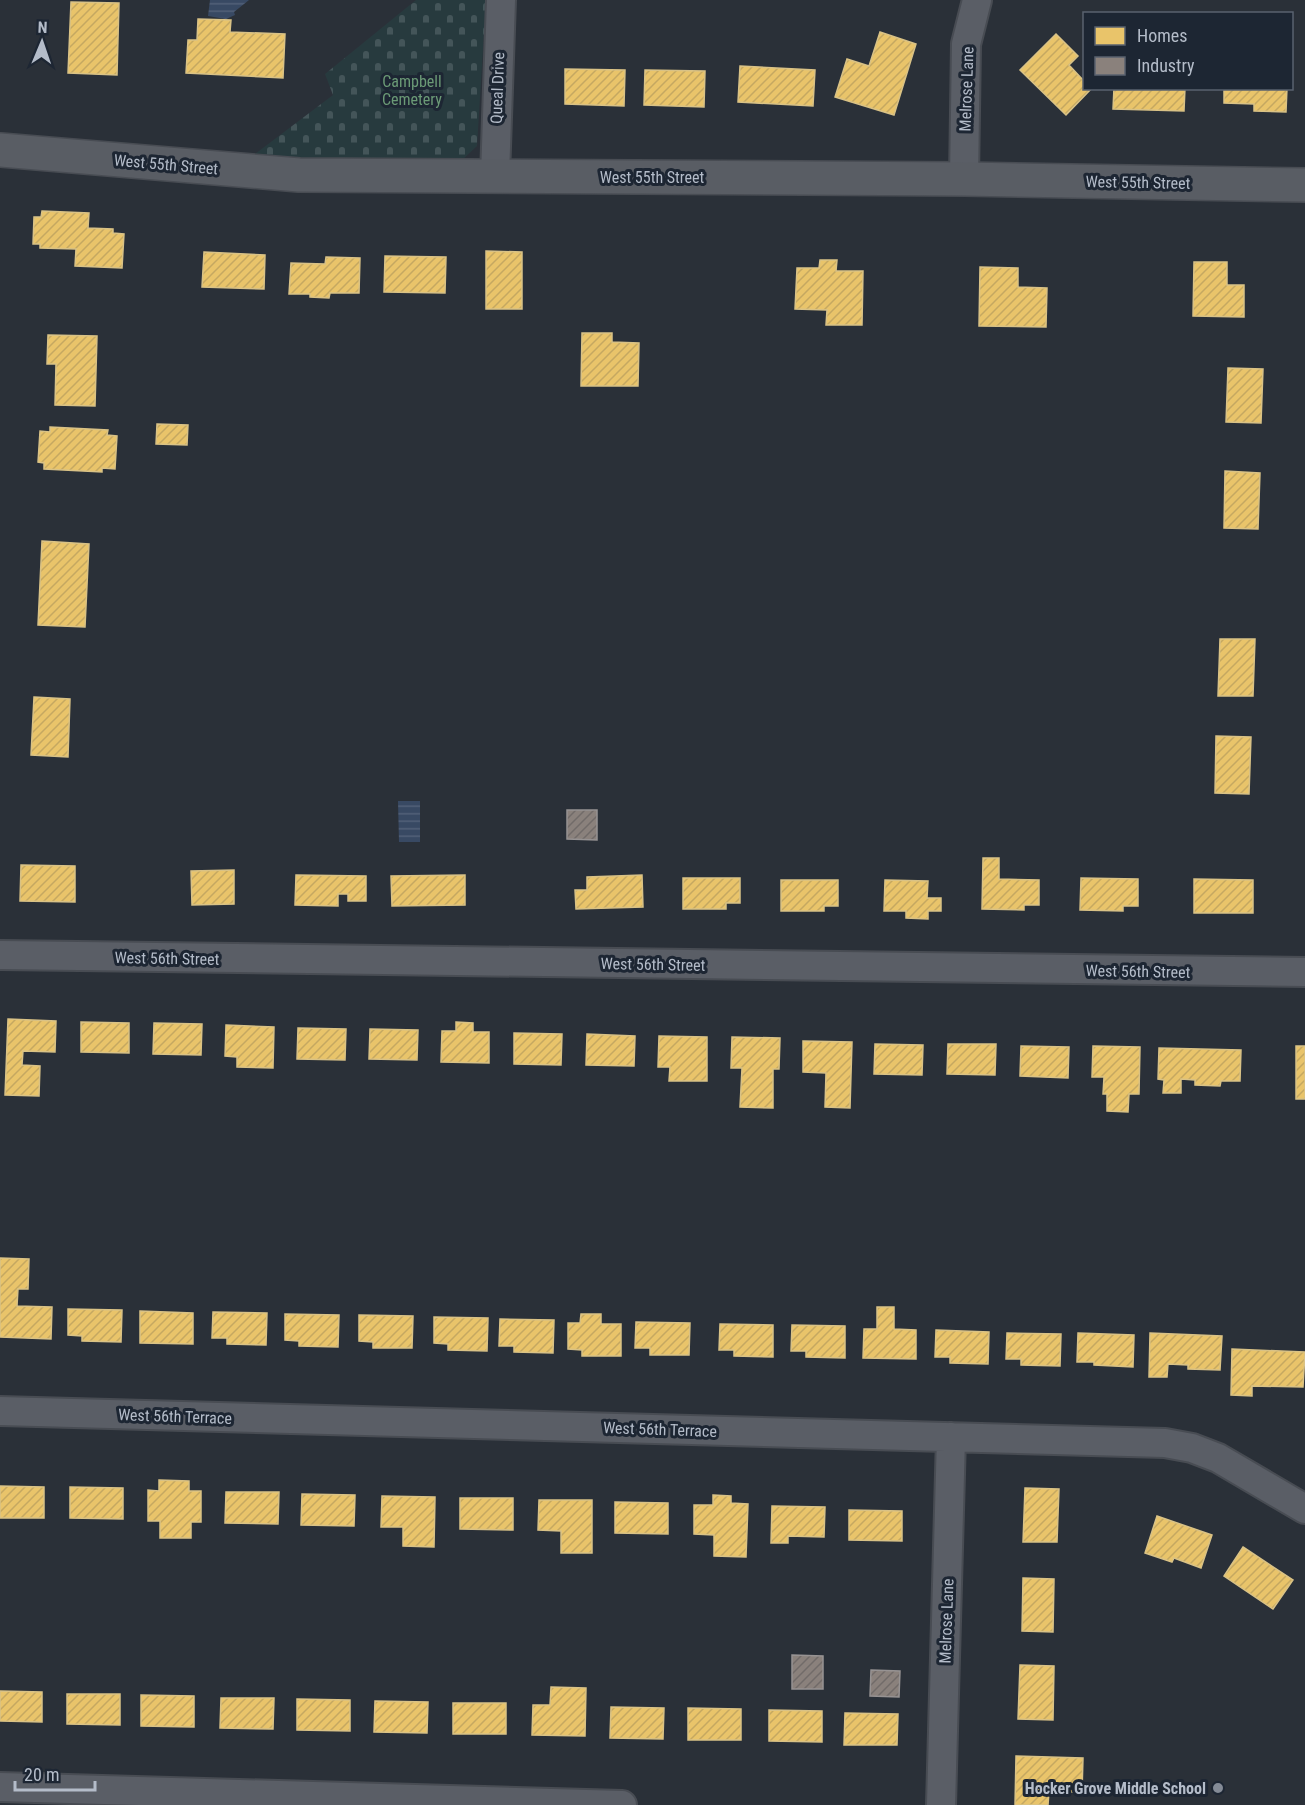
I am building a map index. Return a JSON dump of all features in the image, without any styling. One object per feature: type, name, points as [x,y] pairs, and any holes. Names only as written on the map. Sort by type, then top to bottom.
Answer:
[{"type":"street","name":"Queal Drive","points":[[495,176],[501,0]]},
{"type":"street","name":"Melrose Lane","points":[[964,179],[966,44],[977,0]]},
{"type":"street","name":"West 55th Street","points":[[0,150],[299,175],[964,179],[1305,185]]},
{"type":"street","name":"West 56th Street","points":[[0,956],[1305,972]]},
{"type":"street","name":"West 56th Terrace","points":[[0,1411],[1165,1443],[1192,1448],[1218,1458],[1305,1509]]},
{"type":"street","name":"Melrose Lane","points":[[941,1805],[951,1437]]},
{"type":"street","points":[[0,1787],[622,1805]]},
{"type":"green space","name":"Campbell Cemetery","points":[[416,0],[486,0],[477,146],[461,161],[251,157],[333,95],[325,74]]},
{"type":"water","points":[[210,0],[249,0],[234,12],[235,15],[226,19],[208,16]]},
{"type":"water","points":[[398,801],[420,801],[420,842],[399,842]]},
{"type":"building: Homes","points":[[71,2],[119,3],[117,75],[68,73]]},
{"type":"building: Homes","points":[[198,19],[231,20],[230,32],[285,34],[283,78],[186,73],[188,40],[197,40]]},
{"type":"building: Homes","points":[[880,32],[916,44],[894,115],[835,97],[847,59],[869,66]]},
{"type":"building: Homes","points":[[1056,34],[1078,56],[1069,65],[1083,80],[1083,90],[1090,90],[1066,115],[1020,70]]},
{"type":"building: Homes","points":[[740,66],[815,70],[813,106],[738,102]]},
{"type":"building: Homes","points":[[565,69],[625,70],[624,106],[565,104]]},
{"type":"building: Homes","points":[[645,70],[705,71],[704,107],[644,105]]},
{"type":"building: Homes","points":[[1114,90],[1185,90],[1184,111],[1113,109]]},
{"type":"building: Homes","points":[[1224,90],[1287,90],[1286,112],[1254,111],[1254,104],[1224,103]]},
{"type":"building: Homes","points":[[42,211],[89,213],[88,228],[113,229],[113,233],[124,234],[122,268],[75,266],[76,249],[40,248],[40,244],[33,244],[34,217],[41,217]]},
{"type":"building: Homes","points":[[486,251],[522,252],[522,309],[486,309]]},
{"type":"building: Homes","points":[[204,252],[265,255],[264,289],[202,287]]},
{"type":"building: Homes","points":[[385,256],[446,257],[445,293],[384,292]]},
{"type":"building: Homes","points":[[326,257],[360,258],[359,293],[330,293],[329,298],[310,297],[310,294],[289,294],[291,263],[325,264]]},
{"type":"building: Homes","points":[[820,260],[837,260],[836,271],[863,271],[862,325],[826,325],[827,310],[795,309],[797,268],[819,268]]},
{"type":"building: Homes","points":[[1194,262],[1227,262],[1227,285],[1244,285],[1244,317],[1193,316]]},
{"type":"building: Homes","points":[[980,267],[1018,268],[1018,287],[1047,288],[1046,327],[979,326]]},
{"type":"building: Homes","points":[[582,333],[612,333],[612,342],[639,343],[638,386],[581,386]]},
{"type":"building: Homes","points":[[48,335],[97,336],[95,406],[55,405],[56,364],[47,364]]},
{"type":"building: Homes","points":[[1228,368],[1263,369],[1261,423],[1226,422]]},
{"type":"building: Homes","points":[[157,424],[188,425],[187,445],[156,444]]},
{"type":"building: Homes","points":[[50,427],[108,430],[107,435],[117,436],[115,469],[102,468],[102,472],[44,469],[44,463],[38,462],[40,431],[50,432]]},
{"type":"building: Homes","points":[[1225,471],[1260,473],[1258,529],[1224,528]]},
{"type":"building: Homes","points":[[42,541],[89,544],[85,627],[38,625]]},
{"type":"building: Homes","points":[[1220,639],[1255,639],[1253,696],[1218,696]]},
{"type":"building: Homes","points":[[34,697],[70,699],[68,757],[31,755]]},
{"type":"building: Homes","points":[[1216,736],[1251,737],[1249,794],[1215,793]]},
{"type":"building: Homes","points":[[983,858],[999,858],[999,879],[1039,880],[1039,905],[1024,905],[1024,910],[982,909]]},
{"type":"building: Homes","points":[[21,865],[75,866],[75,902],[20,901]]},
{"type":"building: Homes","points":[[234,870],[234,904],[192,905],[191,871]]},
{"type":"building: Homes","points":[[296,875],[366,876],[366,901],[348,901],[348,894],[338,894],[338,906],[295,905]]},
{"type":"building: Homes","points":[[465,875],[465,905],[392,906],[391,876]]},
{"type":"building: Homes","points":[[642,875],[643,907],[576,909],[575,890],[587,890],[587,877]]},
{"type":"building: Homes","points":[[683,878],[740,878],[740,903],[726,903],[726,909],[683,909]]},
{"type":"building: Homes","points":[[1081,878],[1138,879],[1138,906],[1123,906],[1123,911],[1080,910]]},
{"type":"building: Homes","points":[[1194,879],[1253,880],[1253,913],[1194,913]]},
{"type":"building: Homes","points":[[781,880],[838,880],[838,906],[824,906],[824,911],[781,911]]},
{"type":"building: Homes","points":[[885,880],[928,881],[927,898],[941,898],[941,911],[928,911],[928,919],[906,918],[906,911],[884,911]]},
{"type":"building: Homes","points":[[8,1019],[56,1021],[55,1052],[23,1051],[22,1065],[40,1066],[39,1096],[5,1095]]},
{"type":"building: Homes","points":[[81,1022],[129,1023],[129,1053],[81,1052]]},
{"type":"building: Homes","points":[[456,1022],[473,1023],[473,1032],[489,1032],[489,1063],[441,1062],[442,1031],[456,1031]]},
{"type":"building: Homes","points":[[154,1023],[202,1024],[201,1055],[153,1054]]},
{"type":"building: Homes","points":[[226,1025],[274,1027],[273,1068],[237,1067],[237,1057],[225,1056]]},
{"type":"building: Homes","points":[[298,1028],[346,1029],[345,1060],[297,1059]]},
{"type":"building: Homes","points":[[370,1029],[418,1030],[417,1060],[369,1059]]},
{"type":"building: Homes","points":[[514,1033],[562,1034],[561,1065],[514,1064]]},
{"type":"building: Homes","points":[[587,1034],[635,1036],[634,1066],[586,1065]]},
{"type":"building: Homes","points":[[659,1036],[707,1037],[707,1081],[669,1081],[670,1067],[658,1067]]},
{"type":"building: Homes","points":[[732,1037],[780,1038],[779,1069],[773,1069],[773,1108],[740,1107],[742,1068],[731,1068]]},
{"type":"building: Homes","points":[[803,1041],[852,1042],[850,1108],[825,1107],[826,1073],[803,1072]]},
{"type":"building: Homes","points":[[875,1044],[923,1045],[922,1075],[874,1074]]},
{"type":"building: Homes","points":[[948,1044],[996,1044],[995,1075],[947,1074]]},
{"type":"building: Homes","points":[[1021,1046],[1069,1047],[1068,1078],[1020,1076]]},
{"type":"building: Homes","points":[[1093,1046],[1140,1047],[1139,1094],[1129,1094],[1128,1112],[1107,1111],[1107,1094],[1103,1094],[1104,1077],[1092,1077]]},
{"type":"building: Homes","points":[[1296,1046],[1305,1046],[1305,1099],[1296,1099]]},
{"type":"building: Homes","points":[[1159,1048],[1241,1050],[1240,1081],[1221,1081],[1220,1086],[1195,1085],[1195,1080],[1181,1079],[1181,1093],[1163,1093],[1164,1080],[1158,1079]]},
{"type":"building: Homes","points":[[0,1258],[29,1259],[28,1289],[18,1289],[17,1306],[52,1307],[51,1339],[0,1337]]},
{"type":"building: Homes","points":[[877,1307],[894,1307],[894,1329],[916,1330],[916,1359],[863,1358],[864,1329],[877,1329]]},
{"type":"building: Homes","points":[[68,1309],[122,1310],[121,1342],[82,1341],[82,1336],[68,1335]]},
{"type":"building: Homes","points":[[140,1311],[193,1313],[193,1344],[140,1343]]},
{"type":"building: Homes","points":[[213,1312],[267,1313],[266,1345],[227,1344],[227,1338],[212,1338]]},
{"type":"building: Homes","points":[[285,1314],[339,1315],[338,1347],[299,1346],[299,1341],[285,1340]]},
{"type":"building: Homes","points":[[581,1314],[601,1314],[601,1324],[621,1324],[621,1356],[582,1356],[582,1350],[568,1349],[568,1323],[580,1323]]},
{"type":"building: Homes","points":[[359,1315],[413,1316],[412,1348],[373,1348],[373,1342],[359,1341]]},
{"type":"building: Homes","points":[[434,1317],[488,1318],[487,1351],[448,1350],[448,1344],[434,1343]]},
{"type":"building: Homes","points":[[500,1319],[554,1320],[553,1353],[514,1352],[514,1346],[499,1346]]},
{"type":"building: Homes","points":[[636,1322],[690,1323],[689,1355],[650,1355],[650,1348],[635,1348]]},
{"type":"building: Homes","points":[[720,1324],[773,1325],[773,1357],[734,1356],[734,1350],[719,1350]]},
{"type":"building: Homes","points":[[792,1325],[845,1326],[845,1358],[806,1357],[806,1351],[791,1351]]},
{"type":"building: Homes","points":[[936,1330],[989,1332],[988,1364],[950,1363],[950,1357],[935,1357]]},
{"type":"building: Homes","points":[[1007,1333],[1061,1334],[1060,1366],[1021,1365],[1021,1359],[1006,1359]]},
{"type":"building: Homes","points":[[1078,1333],[1134,1335],[1133,1367],[1077,1362]]},
{"type":"building: Homes","points":[[1150,1333],[1222,1336],[1220,1370],[1188,1369],[1188,1365],[1168,1364],[1167,1377],[1149,1377]]},
{"type":"building: Homes","points":[[1232,1349],[1305,1352],[1303,1387],[1252,1386],[1252,1396],[1231,1395]]},
{"type":"building: Homes","points":[[159,1480],[189,1481],[189,1491],[201,1491],[201,1522],[191,1522],[191,1538],[160,1538],[160,1521],[148,1521],[148,1490],[159,1491]]},
{"type":"building: Homes","points":[[0,1486],[44,1487],[44,1518],[0,1518]]},
{"type":"building: Homes","points":[[70,1487],[123,1488],[123,1519],[70,1518]]},
{"type":"building: Homes","points":[[1025,1488],[1059,1489],[1057,1542],[1023,1542]]},
{"type":"building: Homes","points":[[226,1492],[279,1492],[278,1524],[225,1523]]},
{"type":"building: Homes","points":[[302,1494],[355,1495],[354,1526],[301,1525]]},
{"type":"building: Homes","points":[[713,1495],[731,1496],[731,1503],[748,1504],[746,1557],[714,1556],[714,1535],[694,1534],[694,1505],[713,1505]]},
{"type":"building: Homes","points":[[382,1496],[435,1497],[434,1547],[403,1546],[403,1527],[381,1527]]},
{"type":"building: Homes","points":[[460,1498],[513,1498],[513,1530],[460,1529]]},
{"type":"building: Homes","points":[[539,1500],[592,1500],[592,1553],[561,1553],[561,1531],[538,1530]]},
{"type":"building: Homes","points":[[615,1502],[668,1503],[668,1534],[615,1533]]},
{"type":"building: Homes","points":[[772,1506],[825,1507],[824,1537],[788,1536],[788,1543],[771,1543]]},
{"type":"building: Homes","points":[[849,1510],[902,1511],[902,1541],[849,1540]]},
{"type":"building: Homes","points":[[1157,1516],[1212,1535],[1201,1568],[1174,1558],[1172,1562],[1145,1553]]},
{"type":"building: Homes","points":[[1243,1547],[1293,1580],[1273,1609],[1224,1576]]},
{"type":"building: Homes","points":[[1023,1578],[1054,1579],[1053,1632],[1022,1631]]},
{"type":"building: Homes","points":[[1020,1665],[1054,1666],[1053,1720],[1018,1719]]},
{"type":"building: Homes","points":[[551,1687],[586,1688],[585,1736],[532,1735],[533,1705],[550,1705]]},
{"type":"building: Homes","points":[[0,1691],[42,1692],[42,1722],[0,1721]]},
{"type":"building: Homes","points":[[67,1694],[120,1694],[120,1725],[67,1724]]},
{"type":"building: Homes","points":[[141,1695],[194,1696],[194,1727],[141,1726]]},
{"type":"building: Homes","points":[[221,1698],[274,1698],[273,1729],[220,1728]]},
{"type":"building: Homes","points":[[297,1699],[350,1700],[350,1731],[297,1730]]},
{"type":"building: Homes","points":[[375,1701],[428,1702],[427,1733],[374,1732]]},
{"type":"building: Homes","points":[[453,1703],[506,1703],[506,1734],[453,1734]]},
{"type":"building: Homes","points":[[611,1707],[664,1708],[663,1739],[610,1738]]},
{"type":"building: Homes","points":[[688,1708],[741,1709],[741,1740],[688,1740]]},
{"type":"building: Homes","points":[[769,1710],[822,1711],[822,1742],[769,1741]]},
{"type":"building: Homes","points":[[845,1713],[898,1714],[897,1745],[844,1745]]},
{"type":"building: Homes","points":[[1016,1756],[1083,1758],[1082,1792],[1049,1792],[1048,1805],[1015,1805]]},
{"type":"building: Industry","points":[[567,810],[597,810],[597,840],[567,839]]},
{"type":"building: Industry","points":[[792,1655],[823,1656],[823,1689],[792,1689]]},
{"type":"building: Industry","points":[[871,1670],[900,1671],[899,1697],[870,1696]]},
{"type":"place","name":"Hocker Grove Middle School","points":[[1218,1788]]}]
